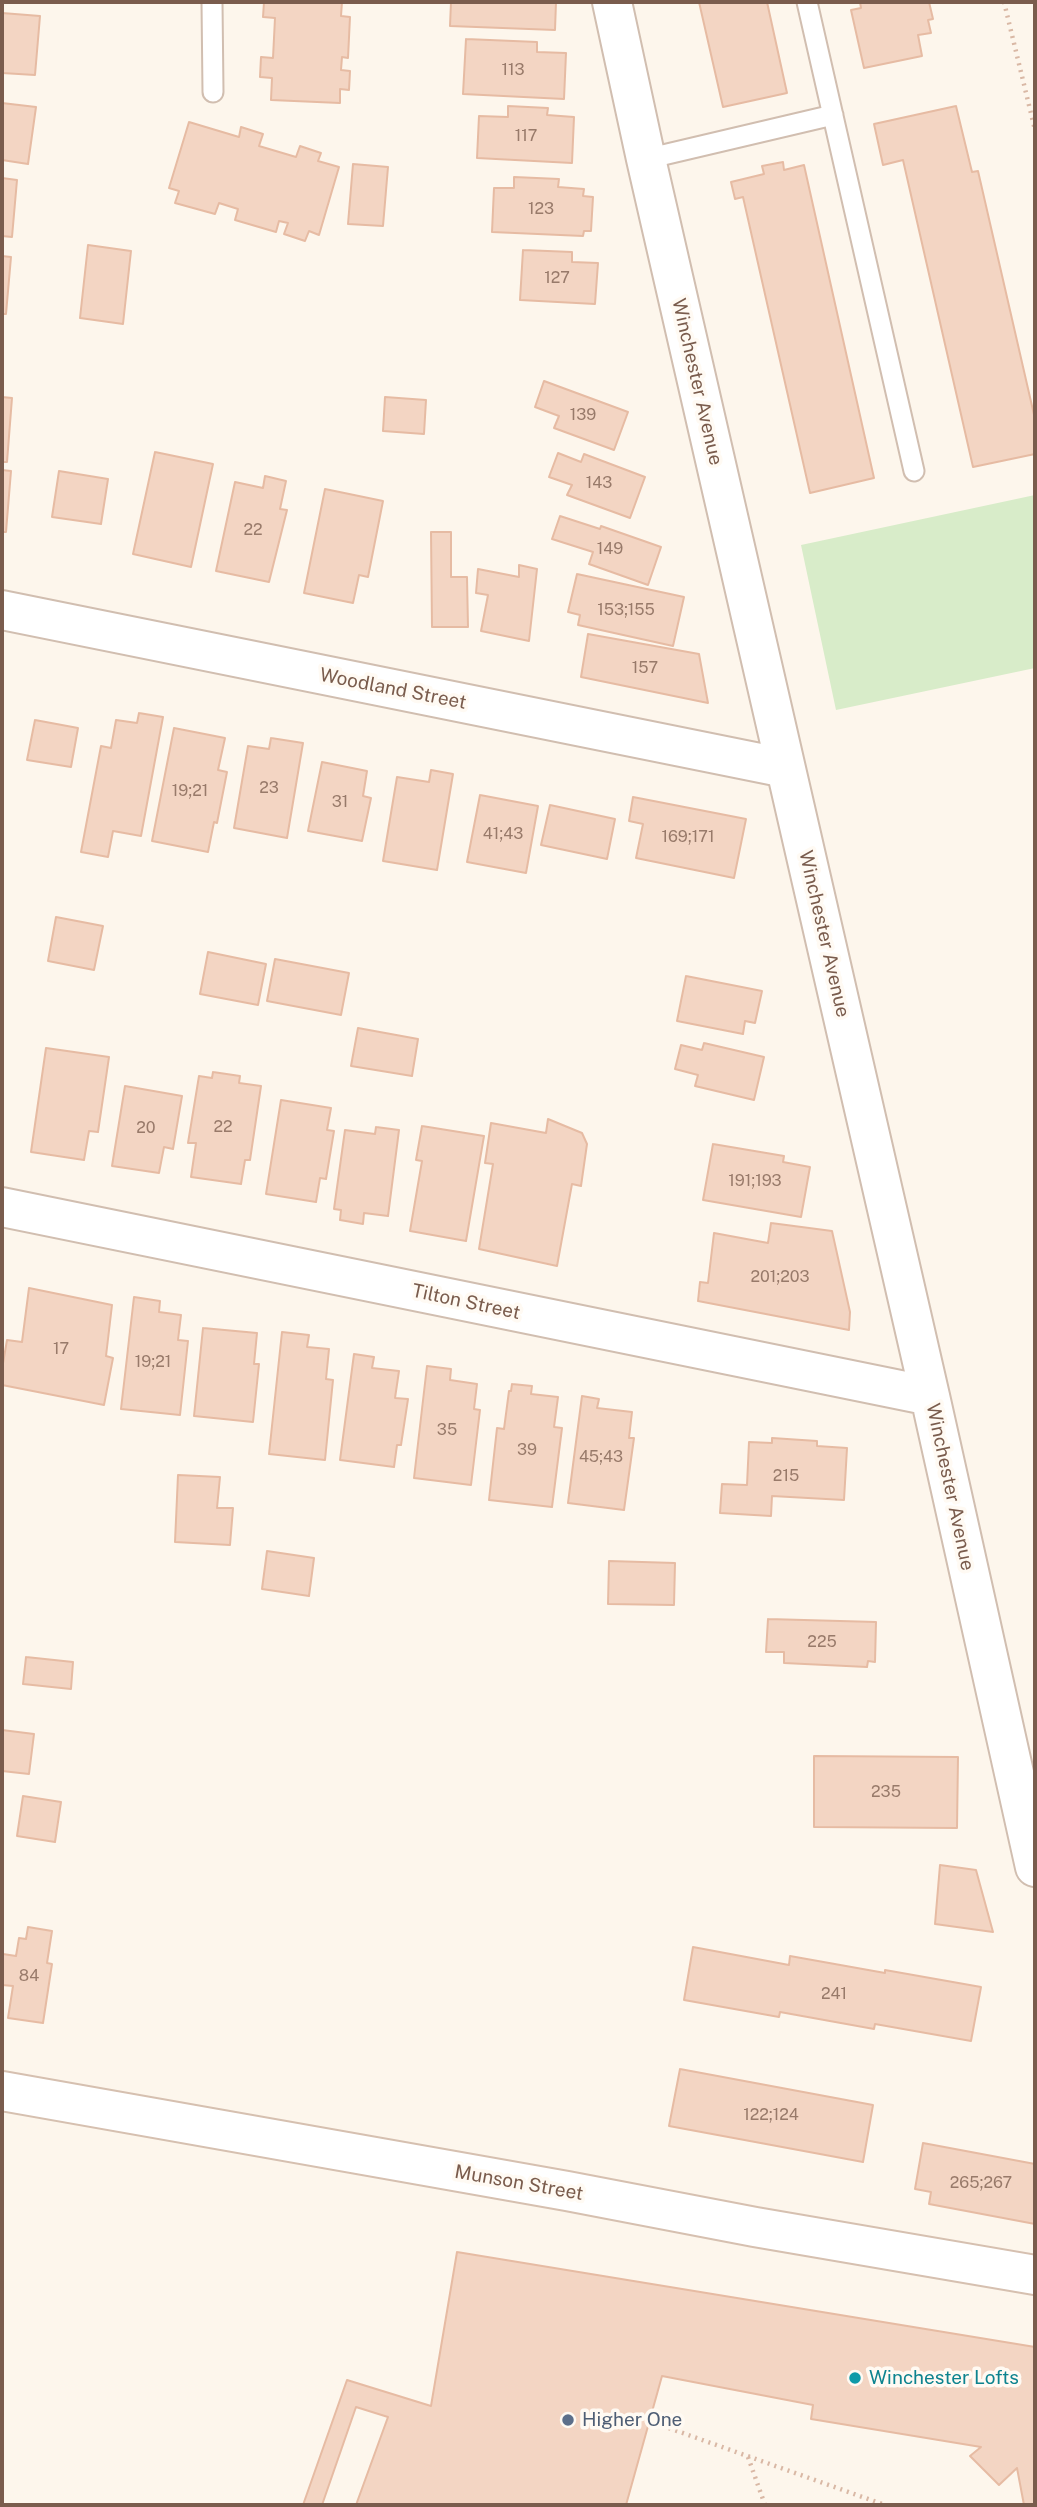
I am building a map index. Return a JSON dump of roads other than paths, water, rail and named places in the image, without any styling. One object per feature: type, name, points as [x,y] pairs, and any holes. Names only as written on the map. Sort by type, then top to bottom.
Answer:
[{"type":"street","name":"Winchester Avenue","points":[[612,2],[1035,1867]]},
{"type":"street","name":"Woodland Street","points":[[2,610],[785,768]]},
{"type":"street","name":"Tilton Street","points":[[2,1207],[930,1396]]},
{"type":"street","name":"Munson Street","points":[[2,2091],[1035,2275]]},
{"type":"lane","points":[[212,2],[212,92]]},
{"type":"lane","points":[[807,2],[914,471]]},
{"type":"lane","points":[[646,159],[833,115]]},
{"type":"place","name":"Winchester Lofts","points":[[855,2378]]},
{"type":"place","name":"Higher One","points":[[568,2420]]}]
